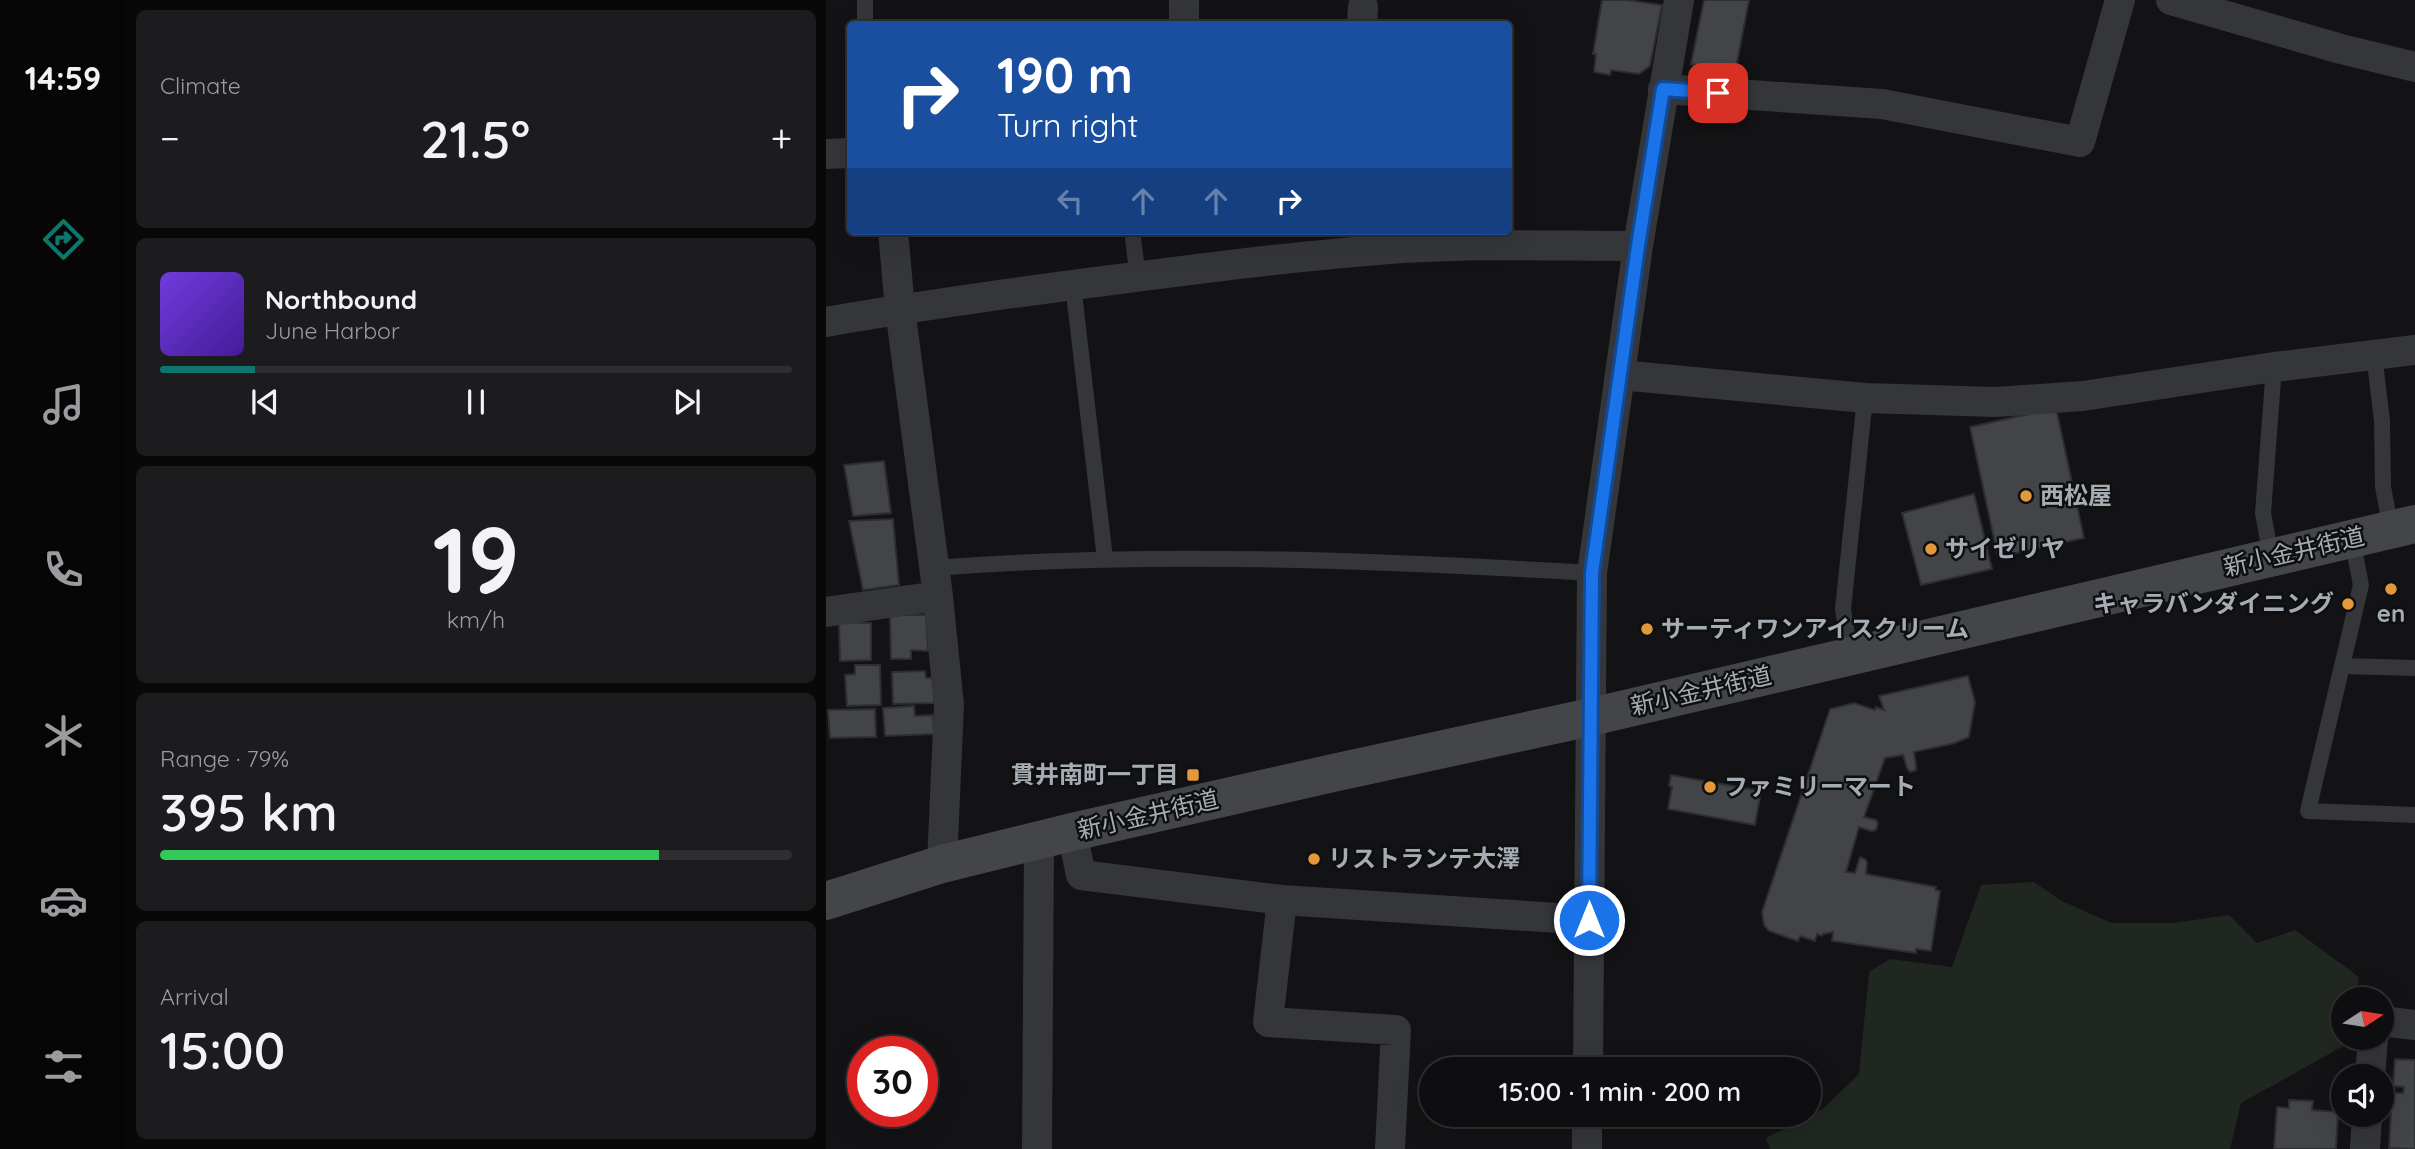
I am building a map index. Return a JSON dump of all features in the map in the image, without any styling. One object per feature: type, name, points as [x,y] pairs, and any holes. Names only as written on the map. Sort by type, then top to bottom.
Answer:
[{"type":"main road","name":"新小金井街道","points":[[826,901],[942,864],[1055,837],[1591,717],[2403,527]]},
{"type":"street","points":[[1184,0],[1184,21]]},
{"type":"street","points":[[1588,1057],[1592,573],[1638,246],[1679,0]]},
{"type":"street","points":[[1663,89],[1882,104],[2080,142],[2120,0]]},
{"type":"street","points":[[2171,0],[2341,49],[2415,67]]},
{"type":"street","points":[[826,154],[847,153]]},
{"type":"street","points":[[893,235],[900,309],[936,582],[949,705],[942,864]]},
{"type":"street","points":[[826,322],[1073,285],[1249,263],[1406,248],[1509,245],[1638,246]]},
{"type":"street","points":[[1620,375],[1865,398],[1995,402],[2083,396],[2274,367],[2415,350]]},
{"type":"street","points":[[826,612],[936,582]]},
{"type":"street","points":[[1055,837],[1082,875],[1282,900],[1589,920]]},
{"type":"street","points":[[1037,1149],[1055,837]]},
{"type":"street","points":[[1282,900],[1268,1023],[1396,1030],[1390,1149]]},
{"type":"street","points":[[2394,1022],[2415,1025]]},
{"type":"street","points":[[1587,1127],[1587,1149]]},
{"type":"street","points":[[2365,1149],[2366,1127]]},
{"type":"lane","points":[[865,0],[865,21]]},
{"type":"lane","points":[[1133,235],[1138,277]]},
{"type":"lane","points":[[1073,285],[1105,559]]},
{"type":"lane","points":[[2374,354],[2382,421],[2383,487],[2403,527]]},
{"type":"lane","points":[[2271,557],[2263,513],[2274,367]]},
{"type":"lane","points":[[1850,655],[1843,609],[1865,398]]},
{"type":"lane","points":[[2352,539],[2361,585],[2308,811],[2415,815]]},
{"type":"lane","points":[[936,582],[1105,559],[1399,562],[1592,573]]},
{"type":"lane","points":[[2342,666],[2415,668]]},
{"type":"shaded area","points":[[2034,882],[2060,900],[2111,923],[2173,923],[2229,915],[2257,943],[2295,930],[2359,977],[2358,987],[2331,987],[2331,1050],[2336,1050],[2241,1103],[2230,1149],[1770,1149],[1766,1138],[1788,1127],[1821,1127],[1821,1110],[1859,1074],[1869,972],[1890,959],[1952,967],[1981,885]]},
{"type":"building","points":[[1602,0],[1662,5],[1650,66],[1639,74],[1611,70],[1610,75],[1594,72],[1596,54],[1593,54]]},
{"type":"building","points":[[1704,0],[1749,0],[1735,73],[1691,64]]},
{"type":"building","points":[[2056,408],[2084,538],[1998,557],[1970,427]]},
{"type":"building","points":[[884,461],[891,513],[853,516],[844,465]]},
{"type":"building","points":[[1974,494],[1992,569],[1921,585],[1902,513]]},
{"type":"building","points":[[893,519],[899,585],[863,590],[849,521]]},
{"type":"building","points":[[890,615],[926,615],[928,651],[911,650],[911,659],[891,659]]},
{"type":"building","points":[[839,622],[871,623],[871,660],[840,661]]},
{"type":"building","points":[[855,665],[880,665],[881,705],[847,706],[845,675],[855,674]]},
{"type":"building","points":[[925,671],[926,678],[934,678],[934,703],[893,704],[892,672]]},
{"type":"building","points":[[1968,676],[1975,702],[1969,737],[1955,743],[1914,752],[1916,770],[1910,772],[1903,755],[1885,758],[1864,817],[1876,820],[1876,830],[1859,827],[1846,872],[1855,873],[1860,857],[1867,862],[1866,874],[1936,887],[1935,890],[1940,891],[1931,951],[1916,949],[1916,953],[1832,941],[1833,932],[1822,936],[1817,934],[1815,941],[1800,936],[1798,941],[1769,931],[1764,925],[1762,912],[1830,709],[1854,703],[1884,710],[1879,696]]},
{"type":"building","points":[[914,706],[915,716],[933,715],[934,734],[885,736],[883,708]]},
{"type":"building","points":[[875,709],[876,737],[830,738],[828,710]]},
{"type":"building","points":[[1671,775],[1761,791],[1755,825],[1668,809]]},
{"type":"building","points":[[2395,1059],[2415,1060],[2415,1149],[2389,1148],[2390,1127],[2394,1127],[2394,1093],[2403,1093],[2404,1087],[2394,1086]]},
{"type":"building","points":[[2289,1100],[2313,1101],[2312,1110],[2331,1111],[2331,1127],[2337,1127],[2336,1149],[2274,1149],[2277,1107],[2289,1108]]},
{"type":"place","name":"西松屋","points":[[2026,496]]},
{"type":"place","name":"サイゼリヤ","points":[[1931,549]]},
{"type":"place","name":"en","points":[[2391,589]]},
{"type":"place","name":"キャラバンダイニング","points":[[2348,604]]},
{"type":"place","name":"サーティワンアイスクリーム","points":[[1647,629]]},
{"type":"place","name":"貫井南町一丁目","points":[[1193,775]]},
{"type":"place","name":"ファミリーマート","points":[[1710,787]]},
{"type":"place","name":"リストランテ大澤","points":[[1314,859]]},
{"type":"route","points":[[1589,920],[1592,573],[1638,246],[1663,89],[1718,93]]}]
